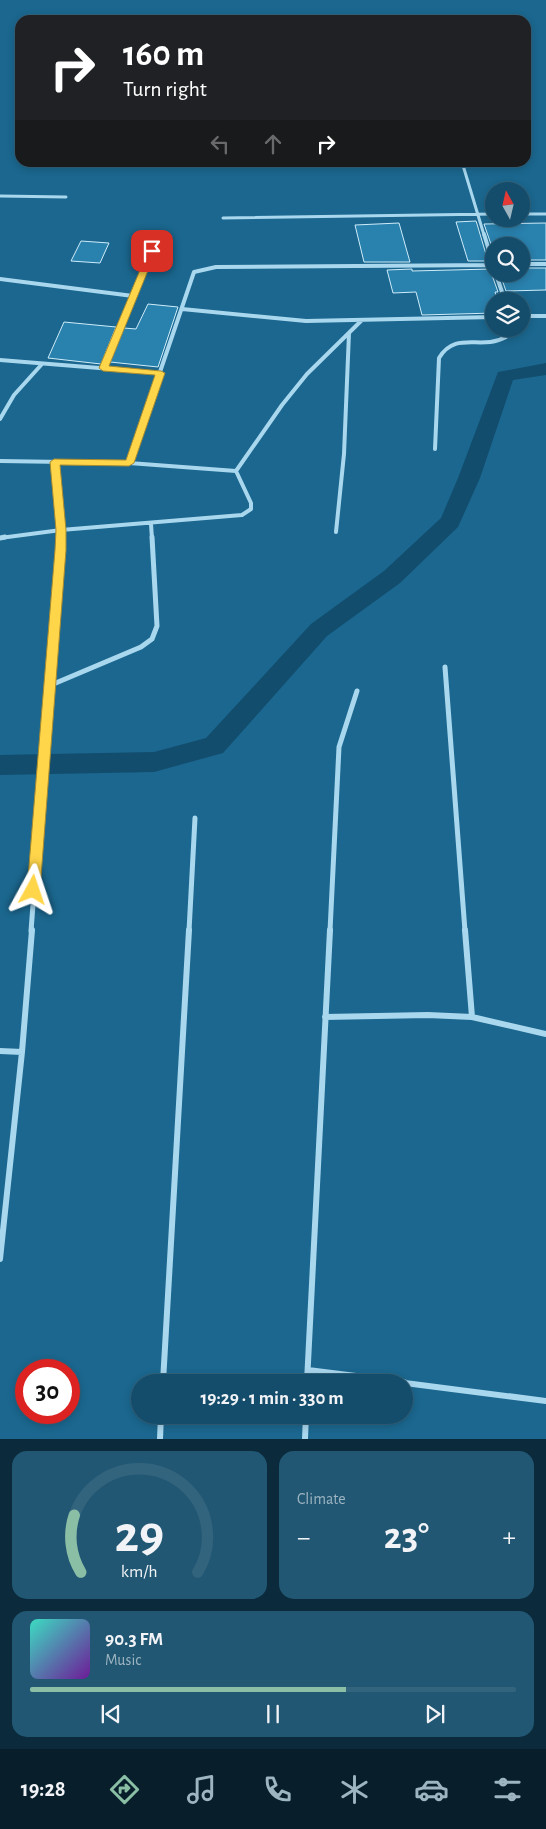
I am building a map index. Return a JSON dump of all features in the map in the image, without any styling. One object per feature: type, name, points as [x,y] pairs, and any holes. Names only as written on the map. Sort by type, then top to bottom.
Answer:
[{"type":"street","points":[[464,167],[485,237]]},
{"type":"street","points":[[0,196],[66,197]]},
{"type":"street","points":[[223,218],[485,214]]},
{"type":"street","points":[[530,214],[546,214]]},
{"type":"street","points":[[103,368],[152,251]]},
{"type":"street","points":[[530,264],[546,264]]},
{"type":"street","points":[[129,463],[194,272],[203,269],[485,266]]},
{"type":"street","points":[[0,279],[133,296]]},
{"type":"street","points":[[182,309],[280,319],[362,320],[485,317]]},
{"type":"street","points":[[530,316],[546,316]]},
{"type":"street","points":[[236,470],[288,397],[308,374],[362,320]]},
{"type":"street","points":[[336,532],[344,454],[350,333]]},
{"type":"street","points":[[435,449],[440,358],[443,350],[448,344],[459,342],[496,343],[506,337]]},
{"type":"street","points":[[0,360],[161,373]]},
{"type":"street","points":[[0,420],[14,395],[42,364]]},
{"type":"street","points":[[0,461],[129,463],[236,470]]},
{"type":"street","points":[[0,1259],[22,1052],[51,685],[61,530],[54,462]]},
{"type":"street","points":[[0,538],[61,530],[229,518],[242,515],[250,509],[251,503],[236,470]]},
{"type":"street","points":[[51,685],[141,647],[152,639],[157,626],[151,524]]},
{"type":"street","points":[[445,667],[472,1018]]},
{"type":"street","points":[[308,1374],[339,747],[357,691]]},
{"type":"street","points":[[163,1374],[196,818]]},
{"type":"street","points":[[325,1017],[428,1015],[472,1018],[546,1034]]},
{"type":"street","points":[[0,1051],[22,1052]]},
{"type":"street","points":[[308,1370],[338,1374]]},
{"type":"street","points":[[413,1384],[546,1402]]},
{"type":"street","points":[[160,1439],[161,1424]]},
{"type":"street","points":[[304,1439],[305,1424]]},
{"type":"building","points":[[476,221],[485,251],[485,261],[468,261],[456,222]]},
{"type":"building","points":[[399,223],[410,262],[364,262],[355,225]]},
{"type":"building","points":[[530,223],[546,223],[546,260],[530,260],[530,237],[488,237],[485,228],[530,228]]},
{"type":"building","points":[[81,241],[109,243],[100,263],[71,261]]},
{"type":"building","points":[[530,268],[546,268],[546,290],[506,291],[503,282],[530,282]]},
{"type":"building","points":[[485,269],[485,282],[494,282],[498,292],[485,292],[485,313],[422,315],[416,292],[393,293],[387,270]]},
{"type":"building","points":[[148,304],[178,307],[158,367],[110,362],[124,328],[136,329]]},
{"type":"building","points":[[64,322],[116,327],[101,364],[48,358]]},
{"type":"waterway","points":[[0,765],[31,766],[154,762],[214,746],[319,630],[392,577],[450,522],[469,478],[505,376],[546,369]]},
{"type":"route","points":[[33,890],[57,606],[61,530],[54,462],[129,463],[161,373],[103,368],[152,251]]}]
